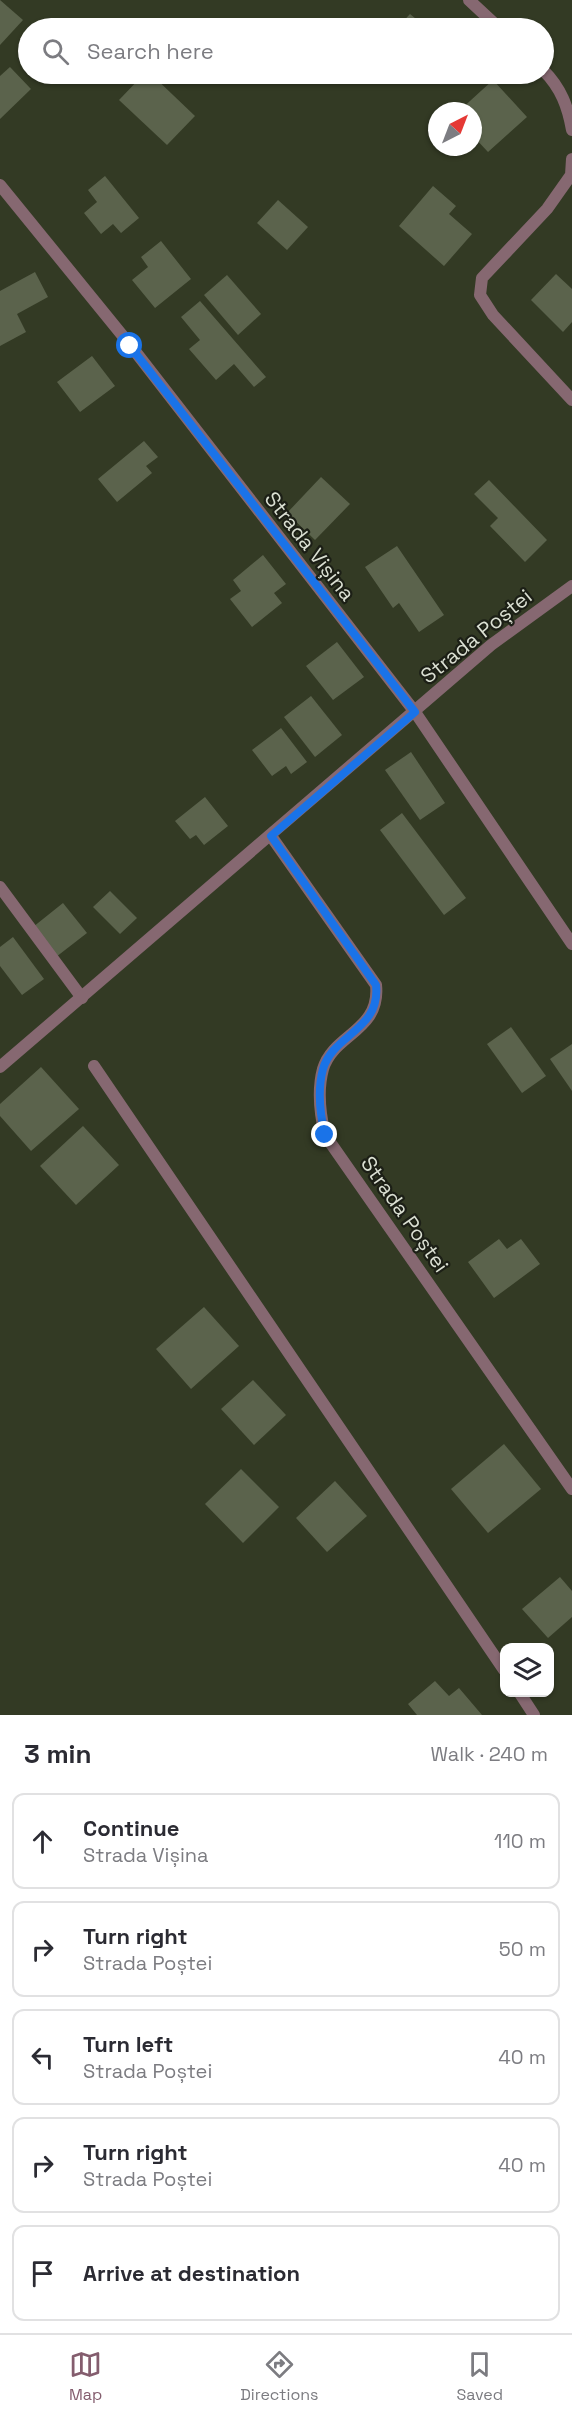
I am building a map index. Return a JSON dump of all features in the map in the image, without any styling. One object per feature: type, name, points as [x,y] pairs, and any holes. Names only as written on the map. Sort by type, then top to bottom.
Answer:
[{"type":"street","points":[[469,0],[488,18]]},
{"type":"street","points":[[554,82],[568,106],[572,130]]},
{"type":"street","points":[[572,159],[571,175],[547,209],[482,278],[480,295],[493,315],[572,400]]},
{"type":"street","name":"Strada Vișina","points":[[0,185],[138,355],[415,712],[572,944]]},
{"type":"street","name":"Strada Poștei","points":[[0,1067],[491,645],[572,586]]},
{"type":"street","name":"Strada Poștei","points":[[271,836],[376,985],[378,998],[375,1009],[329,1057],[323,1069],[319,1112],[325,1135],[572,1489]]},
{"type":"street","points":[[0,886],[82,998]]},
{"type":"street","points":[[94,1066],[500,1664]]},
{"type":"street","points":[[522,1697],[534,1715]]},
{"type":"building","points":[[0,0],[21,18],[18,18],[18,25],[0,45]]},
{"type":"building","points":[[10,67],[18,75],[18,84],[26,84],[31,89],[0,119],[0,76]]},
{"type":"building","points":[[134,84],[161,84],[195,116],[167,145],[119,100]]},
{"type":"building","points":[[489,84],[497,84],[527,117],[488,152],[482,146],[482,102],[469,102]]},
{"type":"building","points":[[105,176],[139,218],[121,233],[113,224],[101,234],[84,213],[97,202],[88,190]]},
{"type":"building","points":[[433,186],[456,206],[449,214],[472,234],[444,266],[399,226]]},
{"type":"building","points":[[278,200],[308,227],[287,250],[257,223]]},
{"type":"building","points":[[161,241],[191,279],[155,308],[132,280],[148,267],[141,257]]},
{"type":"building","points":[[35,272],[48,297],[17,314],[26,332],[0,346],[0,291]]},
{"type":"building","points":[[556,274],[572,289],[572,322],[563,332],[531,300]]},
{"type":"building","points":[[227,275],[261,314],[238,335],[204,295]]},
{"type":"building","points":[[200,301],[266,377],[254,387],[234,364],[216,380],[189,349],[200,340],[181,317]]},
{"type":"building","points":[[92,356],[115,386],[80,412],[57,382]]},
{"type":"building","points":[[144,441],[158,457],[146,466],[152,473],[117,502],[98,479]]},
{"type":"building","points":[[321,477],[350,504],[315,540],[287,513]]},
{"type":"building","points":[[489,480],[547,540],[525,562],[490,526],[498,518],[474,494]]},
{"type":"building","points":[[397,546],[444,615],[419,632],[399,603],[393,608],[365,567]]},
{"type":"building","points":[[263,555],[286,584],[274,593],[282,603],[252,627],[230,599],[241,591],[233,580]]},
{"type":"building","points":[[337,642],[364,677],[333,700],[306,666]]},
{"type":"building","points":[[311,696],[342,735],[315,757],[284,717]]},
{"type":"building","points":[[281,728],[307,762],[291,774],[286,766],[272,776],[252,750]]},
{"type":"building","points":[[411,752],[445,803],[420,820],[385,770]]},
{"type":"building","points":[[205,797],[228,826],[204,845],[196,835],[190,839],[175,821]]},
{"type":"building","points":[[402,813],[466,898],[444,915],[380,830]]},
{"type":"building","points":[[110,891],[137,918],[120,934],[93,907]]},
{"type":"building","points":[[63,903],[87,933],[56,957],[33,927]]},
{"type":"building","points":[[13,937],[44,979],[22,995],[0,966],[0,947]]},
{"type":"building","points":[[511,1027],[546,1076],[522,1093],[487,1044]]},
{"type":"building","points":[[572,1044],[572,1091],[550,1059]]},
{"type":"building","points":[[41,1067],[79,1109],[31,1151],[0,1116],[0,1104]]},
{"type":"building","points":[[83,1126],[119,1165],[76,1205],[40,1166]]},
{"type":"building","points":[[499,1239],[507,1249],[521,1239],[540,1264],[494,1298],[468,1262]]},
{"type":"building","points":[[204,1307],[239,1346],[191,1389],[156,1349]]},
{"type":"building","points":[[253,1380],[286,1415],[254,1445],[221,1409]]},
{"type":"building","points":[[504,1444],[541,1489],[488,1533],[451,1489]]},
{"type":"building","points":[[241,1469],[279,1507],[243,1543],[205,1504]]},
{"type":"building","points":[[335,1481],[367,1516],[327,1552],[296,1518]]},
{"type":"building","points":[[560,1577],[572,1591],[572,1617],[548,1638],[522,1609]]},
{"type":"building","points":[[435,1681],[449,1696],[459,1688],[482,1715],[417,1715],[408,1704]]},
{"type":"route","points":[[130,346],[415,712],[271,836],[376,985],[378,998],[375,1009],[329,1057],[323,1069],[319,1112],[325,1135]]}]
